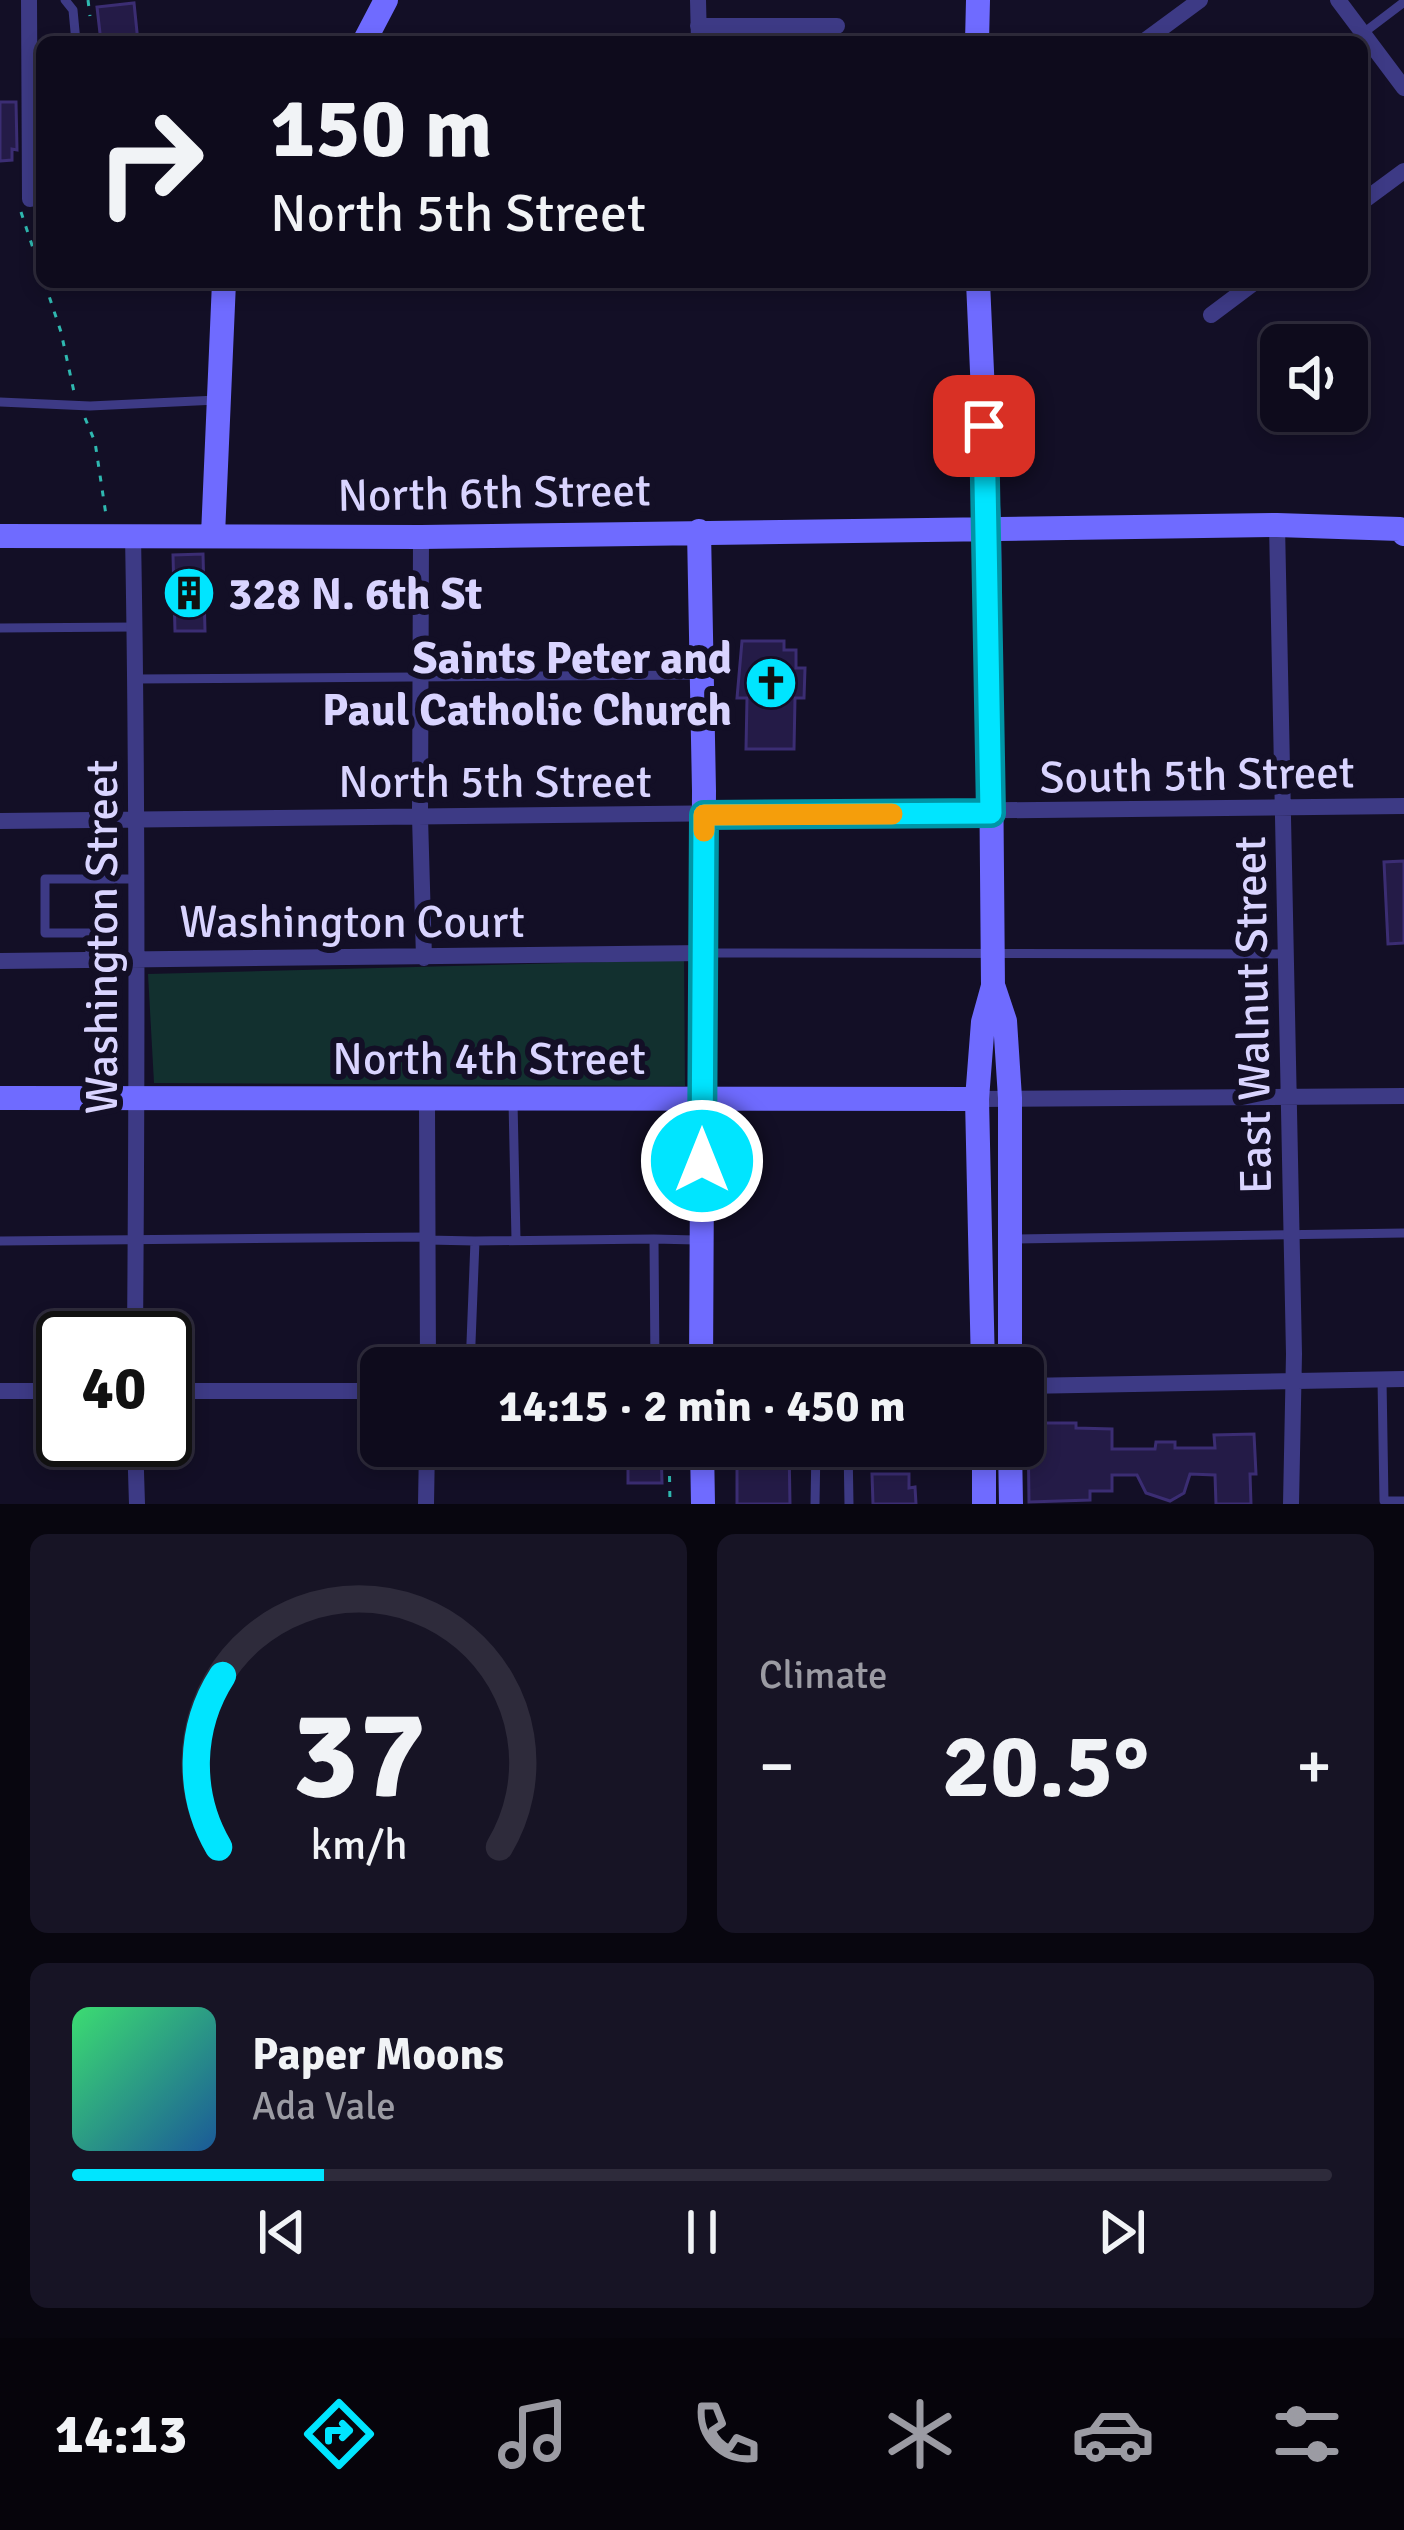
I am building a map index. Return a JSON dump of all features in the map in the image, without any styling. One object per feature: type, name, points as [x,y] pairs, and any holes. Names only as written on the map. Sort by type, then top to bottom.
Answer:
[{"type":"street","points":[[24,199],[36,87],[29,0]]},
{"type":"street","points":[[367,36],[386,0]]},
{"type":"street","points":[[698,0],[698,34],[837,26]]},
{"type":"street","points":[[977,0],[977,36]]},
{"type":"street","points":[[1151,36],[1200,0]]},
{"type":"street","points":[[1338,0],[1362,34]]},
{"type":"street","points":[[1368,42],[1404,88]]},
{"type":"street","points":[[1368,198],[1404,171]]},
{"type":"street","points":[[213,535],[224,288]]},
{"type":"street","points":[[978,288],[989,527],[993,986],[1005,1021],[1010,1098],[1010,1347]]},
{"type":"street","points":[[1211,315],[1247,288]]},
{"type":"street","name":"North 6th Street","points":[[0,536],[421,537],[1277,525],[1403,529]]},
{"type":"street","name":"East Walnut Street","points":[[1277,525],[1285,808],[1291,1504]]},
{"type":"street","points":[[699,531],[704,815],[701,1347]]},
{"type":"street","name":"Washington Street","points":[[133,536],[139,820],[134,958],[135,1311]]},
{"type":"street","points":[[421,537],[424,958]]},
{"type":"street","name":"South 5th Street","points":[[991,813],[1404,806]]},
{"type":"street","name":"North 5th Street","points":[[0,821],[991,813]]},
{"type":"street","name":"Washington Court","points":[[0,961],[704,953]]},
{"type":"street","points":[[983,1347],[977,1099],[983,1022],[993,986]]},
{"type":"street","points":[[977,1099],[1404,1096]]},
{"type":"street","name":"North 4th Street","points":[[0,1098],[977,1099]]},
{"type":"street","points":[[427,1102],[428,1347]]},
{"type":"street","points":[[1044,1385],[1404,1379]]},
{"type":"street","points":[[0,1391],[36,1391]]},
{"type":"street","points":[[192,1391],[360,1391]]},
{"type":"street","points":[[136,1467],[137,1504]]},
{"type":"street","points":[[426,1504],[427,1467]]},
{"type":"street","points":[[702,1467],[703,1504]]},
{"type":"street","points":[[984,1467],[984,1504]]},
{"type":"street","points":[[1010,1467],[1011,1504]]},
{"type":"lane","points":[[65,0],[73,10],[75,36]]},
{"type":"lane","points":[[1362,34],[1404,2]]},
{"type":"lane","points":[[0,402],[80,406],[217,400]]},
{"type":"lane","points":[[0,628],[135,627]]},
{"type":"lane","points":[[136,679],[702,675]]},
{"type":"lane","points":[[90,959],[90,933],[45,933],[45,879],[137,879]]},
{"type":"lane","points":[[704,953],[1286,954]]},
{"type":"lane","points":[[513,1102],[516,1240]]},
{"type":"lane","points":[[1010,1239],[1404,1233]]},
{"type":"lane","points":[[654,1239],[655,1347]]},
{"type":"lane","points":[[471,1347],[475,1240]]},
{"type":"lane","points":[[0,1241],[702,1240]]},
{"type":"lane","points":[[1382,1379],[1384,1501],[1404,1502]]},
{"type":"lane","points":[[815,1467],[815,1504]]},
{"type":"lane","points":[[848,1467],[849,1504]]},
{"type":"path","points":[[88,0],[90,16]]},
{"type":"path","points":[[24,199],[23,227],[36,263]]},
{"type":"path","points":[[45,288],[95,442],[106,515]]},
{"type":"path","points":[[669,1467],[670,1504]]},
{"type":"green space","points":[[684,960],[685,1086],[154,1083],[148,974]]},
{"type":"building","points":[[134,3],[137,36],[100,36],[97,7]]},
{"type":"building","points":[[0,102],[16,102],[17,150],[12,149],[12,160],[0,161]]},
{"type":"building","name":"328 N. 6th St","points":[[203,554],[205,631],[175,631],[173,555]]},
{"type":"building","name":"Saints Peter and Paul Catholic Church","points":[[742,641],[784,641],[784,650],[796,650],[796,668],[805,668],[804,698],[795,698],[794,749],[746,749],[747,698],[737,698]]},
{"type":"building","points":[[1404,861],[1404,943],[1388,944],[1384,862]]},
{"type":"building","points":[[1044,1423],[1112,1429],[1112,1449],[1155,1449],[1156,1442],[1175,1442],[1175,1448],[1215,1448],[1214,1435],[1254,1434],[1256,1474],[1250,1474],[1251,1504],[1216,1504],[1215,1475],[1190,1474],[1184,1493],[1170,1501],[1146,1493],[1137,1475],[1112,1475],[1112,1491],[1090,1491],[1090,1500],[1029,1502],[1029,1467],[1044,1467]]},
{"type":"building","points":[[628,1467],[662,1467],[662,1483],[628,1483]]},
{"type":"building","points":[[737,1467],[789,1467],[790,1504],[737,1504]]},
{"type":"building","points":[[872,1474],[909,1474],[916,1504],[873,1504]]},
{"type":"slow traffic","points":[[704,831],[704,815],[892,814]]},
{"type":"place","name":"328 N. 6th St","points":[[189,593]]},
{"type":"place","name":"Saints Peter and Paul Catholic Church","points":[[771,683]]},
{"type":"route","points":[[702,1161],[704,815],[991,813],[984,426]]}]
